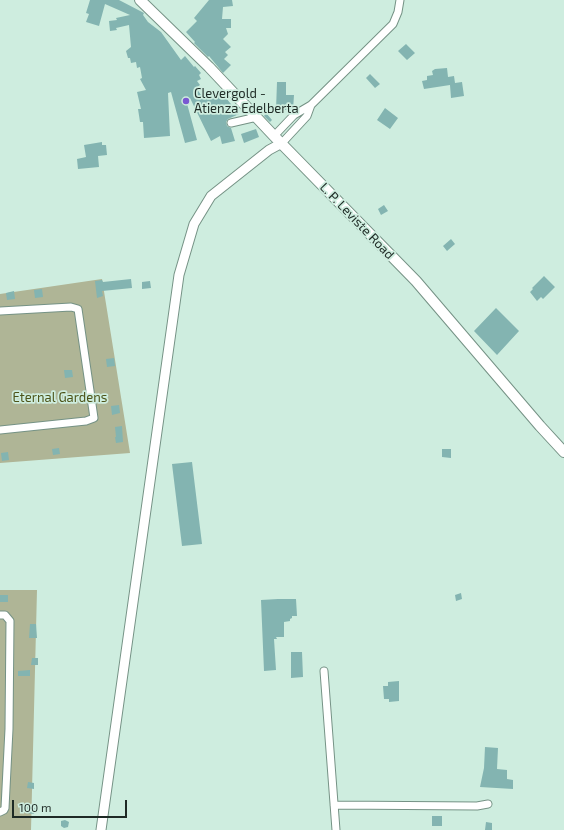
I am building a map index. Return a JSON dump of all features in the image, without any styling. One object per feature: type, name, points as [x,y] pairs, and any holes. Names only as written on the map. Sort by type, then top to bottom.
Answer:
[{"type":"main road","name":"L. P. Leviste Road","points":[[140,0],[209,67],[416,281],[564,452]]},
{"type":"street","points":[[101,830],[180,275],[194,224],[211,196],[269,150],[278,140],[307,116],[311,105],[393,24],[398,12],[400,0]]},
{"type":"street","points":[[231,123],[257,117]]},
{"type":"street","points":[[0,311],[71,307],[78,309],[94,418],[86,421],[0,430]]},
{"type":"street","points":[[0,615],[4,615],[10,621],[9,729],[5,808],[0,812]]},
{"type":"street","points":[[324,671],[336,830]]},
{"type":"street","points":[[334,805],[477,806],[488,804]]},
{"type":"green space","name":"Eternal Gardens","points":[[102,279],[130,453],[0,463],[0,294]]},
{"type":"green space","points":[[0,590],[37,590],[31,830],[0,830]]},
{"type":"building","points":[[90,0],[119,0],[144,13],[143,15],[148,22],[161,32],[181,60],[185,56],[201,73],[199,75],[201,79],[197,81],[200,85],[196,88],[204,99],[211,94],[215,98],[222,93],[239,114],[228,119],[226,122],[227,126],[231,128],[235,141],[222,144],[220,136],[211,141],[190,98],[186,100],[197,140],[185,143],[171,92],[168,93],[170,136],[144,138],[143,122],[140,122],[138,109],[141,109],[137,92],[146,90],[140,79],[142,78],[140,67],[137,68],[136,62],[131,63],[126,51],[131,47],[129,25],[110,31],[109,21],[117,20],[116,18],[130,15],[105,4],[99,26],[86,22],[89,14],[86,13]]},
{"type":"building","points":[[209,0],[232,0],[233,6],[223,7],[222,19],[231,19],[231,28],[226,28],[228,34],[223,39],[231,47],[225,52],[228,55],[224,59],[231,65],[223,73],[209,56],[208,57],[194,43],[195,42],[186,32],[197,21],[194,18]]},
{"type":"building","points":[[406,44],[415,53],[407,60],[398,51]]},
{"type":"building","points":[[447,68],[448,77],[454,76],[455,83],[462,82],[464,96],[451,98],[450,85],[424,89],[422,81],[427,80],[427,76],[433,75],[432,71],[435,69]]},
{"type":"building","points":[[370,74],[380,84],[375,88],[366,78]]},
{"type":"building","points":[[277,82],[286,82],[286,95],[294,95],[293,110],[276,110]]},
{"type":"building","points":[[385,108],[398,118],[390,129],[377,120]]},
{"type":"building","points":[[266,113],[272,120],[270,122],[264,116]]},
{"type":"building","points":[[256,129],[259,137],[244,143],[241,134]]},
{"type":"building","points":[[102,142],[102,145],[106,145],[107,155],[98,156],[99,167],[78,169],[77,159],[86,157],[84,145]]},
{"type":"building","points":[[384,205],[388,211],[381,215],[378,209]]},
{"type":"building","points":[[451,239],[455,244],[447,251],[443,246]]},
{"type":"building","points":[[544,276],[555,287],[543,299],[541,297],[537,301],[530,292]]},
{"type":"building","points":[[131,279],[132,288],[102,291],[103,296],[97,298],[95,281],[102,280],[103,282]]},
{"type":"building","points":[[150,281],[151,288],[142,289],[142,282]]},
{"type":"building","points":[[42,289],[43,297],[35,298],[34,290]]},
{"type":"building","points":[[14,291],[15,299],[7,300],[6,293]]},
{"type":"building","points":[[496,308],[519,331],[497,355],[474,331]]},
{"type":"building","points":[[114,358],[115,366],[107,367],[106,359]]},
{"type":"building","points":[[64,370],[72,370],[73,377],[65,378]]},
{"type":"building","points":[[119,405],[120,413],[112,415],[111,406]]},
{"type":"building","points":[[122,426],[123,442],[116,443],[115,427]]},
{"type":"building","points":[[59,448],[60,454],[53,455],[52,449]]},
{"type":"building","points":[[442,449],[451,449],[451,458],[442,457]]},
{"type":"building","points":[[8,452],[9,460],[2,461],[1,453]]},
{"type":"building","points":[[192,462],[202,544],[182,546],[172,464]]},
{"type":"building","points":[[461,593],[462,599],[456,601],[455,595]]},
{"type":"building","points":[[0,595],[8,595],[8,602],[0,602]]},
{"type":"building","points":[[296,599],[297,616],[292,616],[290,621],[284,622],[284,637],[276,637],[277,639],[274,639],[276,670],[264,671],[261,600]]},
{"type":"building","points":[[30,624],[36,624],[37,638],[29,638]]},
{"type":"building","points":[[291,652],[302,652],[303,677],[291,678]]},
{"type":"building","points":[[32,658],[38,658],[38,665],[31,665]]},
{"type":"building","points":[[30,670],[30,676],[18,676],[18,671]]},
{"type":"building","points":[[399,681],[399,701],[389,702],[389,699],[384,699],[383,686],[388,686],[388,682]]},
{"type":"building","points":[[485,747],[498,748],[497,769],[507,770],[507,779],[513,780],[513,789],[480,787],[484,768]]},
{"type":"building","points":[[28,782],[34,783],[34,789],[27,788]]},
{"type":"building","points":[[27,807],[35,808],[34,814],[26,813]]},
{"type":"building","points":[[432,816],[442,816],[442,826],[432,826]]},
{"type":"building","points":[[65,820],[69,822],[68,827],[64,828],[61,826],[61,821]]},
{"type":"building","points":[[486,822],[492,823],[492,830],[485,830]]},
{"type":"place","name":"Clevergold - Atienza Edelberta","points":[[186,101]]}]
